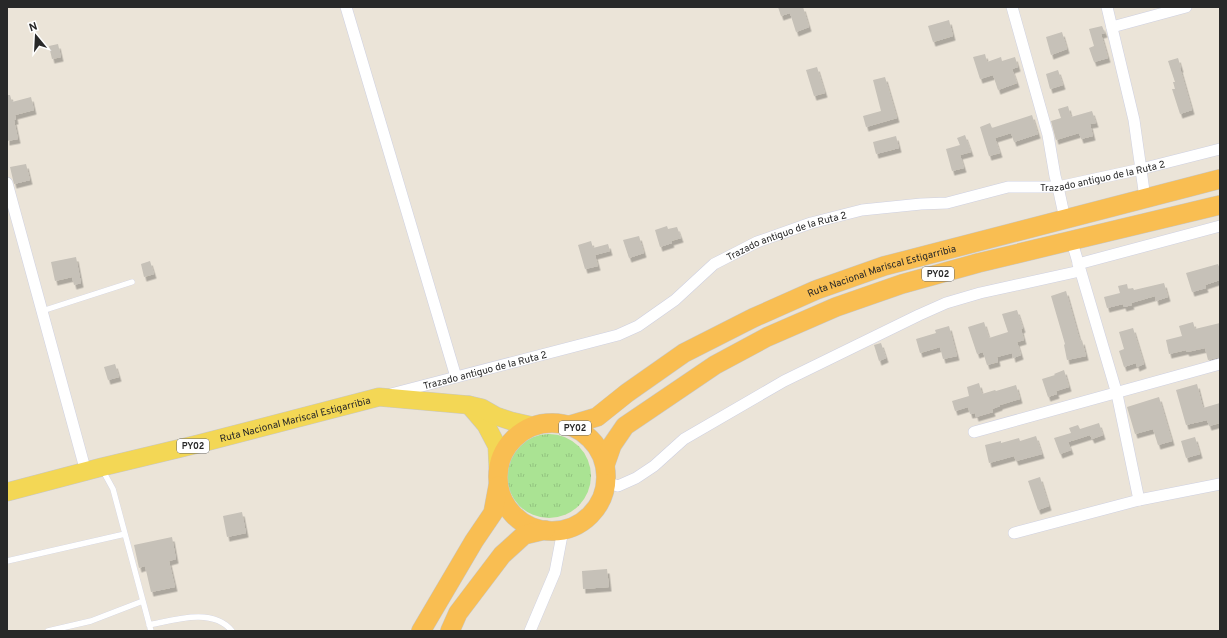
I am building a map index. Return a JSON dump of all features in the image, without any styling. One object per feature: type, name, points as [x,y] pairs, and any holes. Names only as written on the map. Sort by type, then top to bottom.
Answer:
[{"type":"highway","name":"Ruta Nacional Mariscal Estigarribia","points":[[570,425],[597,417],[627,393],[684,353],[753,318],[816,290],[884,266],[1220,179]]},
{"type":"highway","name":"Ruta Nacional Mariscal Estigarribia","points":[[605,473],[612,445],[625,426],[715,365],[767,337],[836,307],[902,284],[978,263],[1072,242],[1220,205]]},
{"type":"highway","name":"PY02","points":[[421,631],[474,541],[493,513],[498,476],[505,449],[517,435],[533,426],[552,422],[570,425],[586,434],[598,448],[605,473],[602,498],[592,513],[579,524],[524,535],[502,555],[458,613],[450,631]]},
{"type":"highway","name":"PY02","points":[[498,476],[503,502],[514,516],[528,526],[554,530]]},
{"type":"main road","name":"Ruta Nacional Mariscal Estigarribia","points":[[7,492],[379,397],[469,405],[482,408],[496,416],[511,421],[533,426]]},
{"type":"main road","name":"PY02","points":[[469,405],[486,425],[497,446],[498,476]]},
{"type":"street","points":[[346,7],[456,377]]},
{"type":"street","points":[[1012,7],[1048,135],[1055,176],[1065,219]]},
{"type":"street","points":[[1107,7],[1134,120],[1145,198]]},
{"type":"street","points":[[1112,26],[1186,7]]},
{"type":"street","name":"Trazado antiguo de la Ruta 2","points":[[379,397],[618,335],[638,326],[675,300],[714,264],[757,242],[811,223],[862,210],[947,203],[1008,187],[1058,187],[1141,169],[1220,149]]},
{"type":"street","points":[[7,183],[42,310],[94,470]]},
{"type":"street","points":[[605,473],[618,486],[636,478],[654,466],[684,439],[784,380],[946,303],[1079,267],[1220,226]]},
{"type":"street","points":[[1072,242],[1117,394],[1139,500]]},
{"type":"street","points":[[974,432],[1117,394],[1220,364]]},
{"type":"street","points":[[1014,533],[1139,500],[1220,484]]},
{"type":"street","points":[[530,631],[555,572],[554,530]]},
{"type":"lane","points":[[42,310],[132,282]]},
{"type":"lane","points":[[94,470],[113,489],[151,631]]},
{"type":"lane","points":[[7,561],[125,534]]},
{"type":"lane","points":[[48,631],[91,621],[143,601]]},
{"type":"lane","points":[[149,625],[192,616],[219,621],[232,631]]},
{"type":"green space","points":[[549,434],[565,437],[579,446],[588,460],[591,476],[588,492],[579,506],[565,515],[549,518],[533,515],[519,506],[510,492],[507,476],[510,460],[519,446],[533,437]]},
{"type":"building","points":[[778,7],[803,7],[809,27],[796,32],[790,13],[781,16]]},
{"type":"building","points":[[949,20],[953,36],[933,42],[928,26]]},
{"type":"building","points":[[1102,26],[1105,33],[1101,34],[1108,58],[1094,62],[1089,48],[1094,46],[1089,29]]},
{"type":"building","points":[[1062,32],[1067,49],[1051,55],[1046,37]]},
{"type":"building","points":[[58,44],[61,57],[52,59],[49,46]]},
{"type":"building","points":[[985,54],[987,62],[1001,57],[1002,61],[1015,57],[1018,67],[1012,69],[1017,83],[998,90],[993,75],[980,79],[973,57]]},
{"type":"building","points":[[1178,58],[1192,110],[1180,114],[1172,89],[1175,89],[1173,82],[1175,82],[1168,61]]},
{"type":"building","points":[[817,67],[825,93],[814,96],[806,70]]},
{"type":"building","points":[[1058,70],[1063,85],[1050,89],[1046,74]]},
{"type":"building","points":[[885,77],[897,118],[866,127],[863,116],[881,111],[873,80]]},
{"type":"building","points":[[7,95],[10,95],[12,102],[31,97],[34,110],[15,115],[16,120],[14,120],[18,139],[7,141]]},
{"type":"building","points":[[1068,106],[1071,117],[1092,111],[1096,123],[1090,124],[1093,136],[1081,139],[1079,133],[1056,140],[1051,121],[1061,118],[1058,109]]},
{"type":"building","points":[[1032,115],[1038,134],[1014,142],[1011,133],[995,138],[1000,153],[989,156],[980,127],[990,123],[992,128]]},
{"type":"building","points":[[965,135],[971,152],[960,155],[964,168],[952,171],[946,149],[960,145],[957,138]]},
{"type":"building","points":[[896,136],[899,148],[876,154],[873,142]]},
{"type":"building","points":[[26,164],[30,180],[14,184],[10,167]]},
{"type":"building","points":[[667,226],[668,229],[677,227],[681,238],[660,247],[655,230]]},
{"type":"building","points":[[639,236],[644,253],[629,258],[623,240]]},
{"type":"building","points":[[591,241],[593,248],[608,244],[610,251],[595,255],[598,266],[585,269],[578,245]]},
{"type":"building","points":[[76,257],[81,283],[74,285],[72,277],[55,281],[51,262]]},
{"type":"building","points":[[150,261],[154,274],[144,277],[141,264]]},
{"type":"building","points":[[1218,264],[1220,269],[1220,280],[1205,285],[1206,288],[1192,292],[1186,273]]},
{"type":"building","points":[[1164,283],[1168,297],[1156,301],[1155,296],[1131,303],[1132,305],[1124,307],[1123,304],[1107,308],[1104,297],[1120,293],[1118,286],[1127,284],[1128,289],[1133,288],[1134,290]]},
{"type":"building","points":[[1066,291],[1080,341],[1082,340],[1086,356],[1067,360],[1065,344],[1051,296]]},
{"type":"building","points":[[1017,310],[1023,328],[1021,329],[1024,340],[1017,342],[1021,355],[1013,358],[1012,353],[997,357],[998,362],[987,365],[983,352],[977,354],[968,327],[984,322],[989,338],[1008,332],[1002,314]]},
{"type":"building","points":[[1193,322],[1195,329],[1220,323],[1220,357],[1208,360],[1205,348],[1169,354],[1166,340],[1182,336],[1179,326]]},
{"type":"building","points":[[949,326],[957,356],[943,359],[940,347],[920,353],[916,339],[936,333],[935,330]]},
{"type":"building","points":[[1133,328],[1144,364],[1137,367],[1136,363],[1124,367],[1119,351],[1124,349],[1119,332]]},
{"type":"building","points":[[881,343],[886,358],[879,361],[874,345]]},
{"type":"building","points":[[115,364],[119,377],[108,380],[104,367]]},
{"type":"building","points":[[1064,370],[1069,387],[1056,391],[1057,394],[1048,397],[1042,379],[1055,375],[1054,374]]},
{"type":"building","points":[[979,383],[982,394],[1016,385],[1020,399],[1000,405],[992,409],[993,412],[976,417],[975,413],[970,414],[968,407],[955,411],[952,401],[969,396],[967,387]]},
{"type":"building","points":[[1197,384],[1203,408],[1220,403],[1220,423],[1209,426],[1207,420],[1186,425],[1176,390]]},
{"type":"building","points":[[1159,397],[1172,441],[1158,445],[1153,429],[1135,434],[1127,407]]},
{"type":"building","points":[[1099,423],[1103,435],[1092,439],[1090,435],[1068,442],[1071,450],[1060,454],[1054,438],[1071,433],[1069,428],[1078,425],[1080,429]]},
{"type":"building","points":[[1036,436],[1042,454],[1016,461],[1014,456],[989,463],[985,445],[1001,441],[1001,443],[1019,438],[1020,441]]},
{"type":"building","points":[[1195,437],[1200,454],[1186,458],[1181,441]]},
{"type":"building","points":[[1040,477],[1049,506],[1038,510],[1028,481]]},
{"type":"building","points":[[242,512],[246,533],[227,537],[223,516]]},
{"type":"building","points":[[172,537],[176,559],[169,561],[175,587],[151,592],[145,566],[139,568],[134,545]]},
{"type":"building","points":[[607,569],[609,587],[583,589],[582,571]]}]
